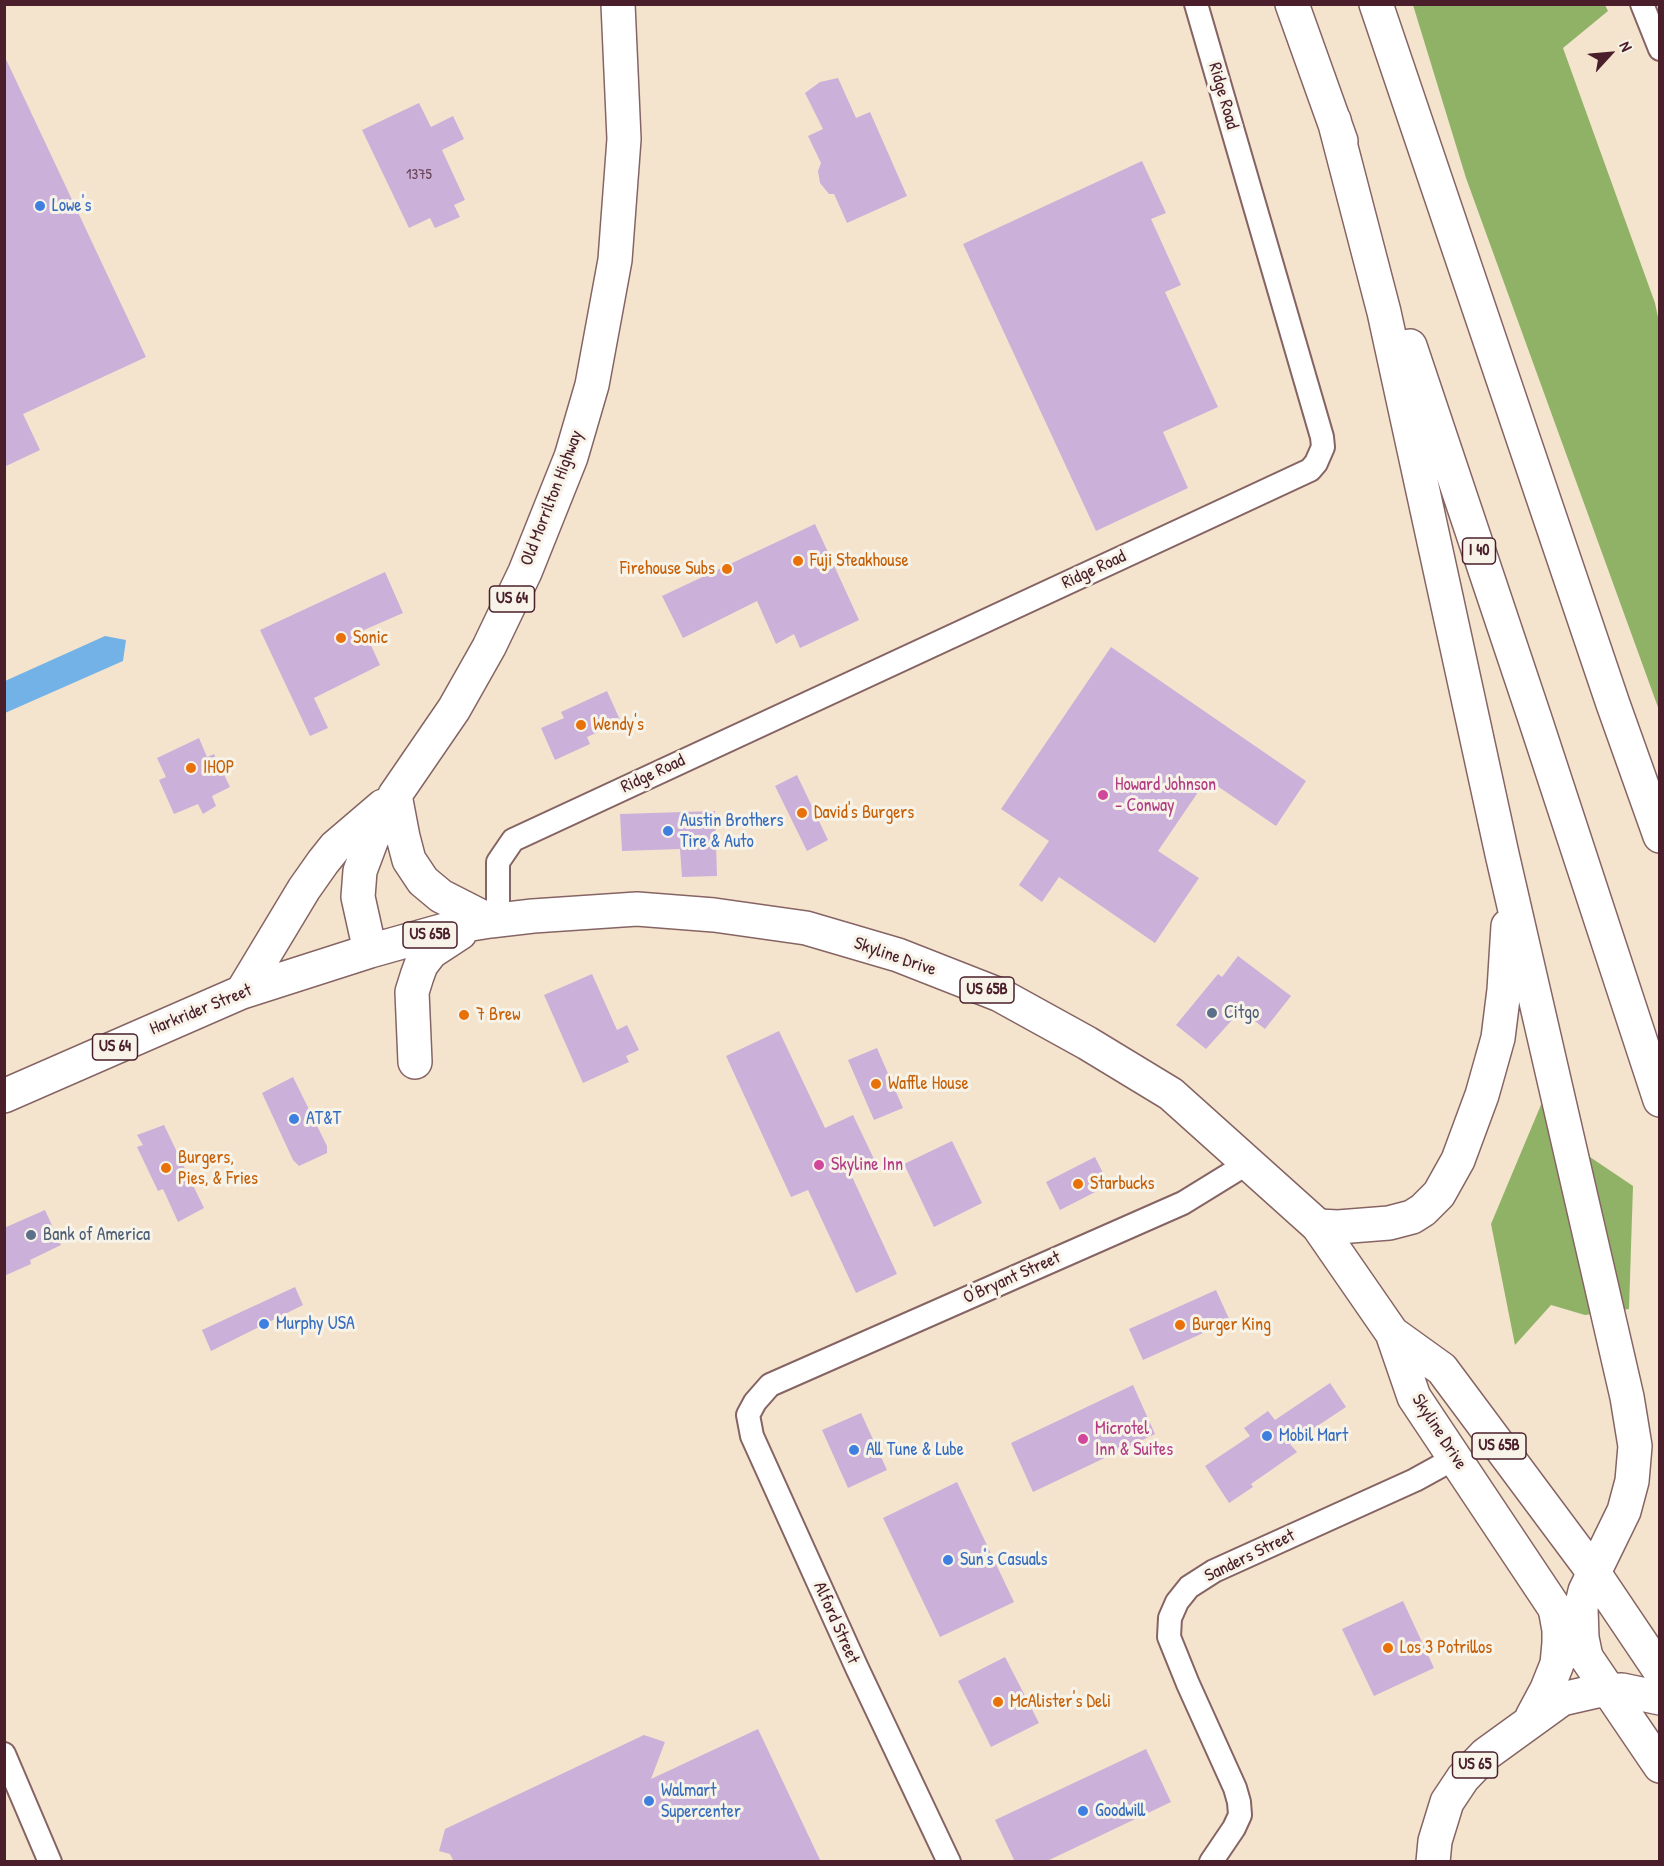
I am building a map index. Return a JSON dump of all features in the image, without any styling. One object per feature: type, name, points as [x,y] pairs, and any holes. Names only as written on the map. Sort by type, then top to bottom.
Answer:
[{"type":"main road","name":"Old Morrilton Highway","points":[[370,951],[358,897],[360,871],[372,839],[395,795],[454,709],[489,647],[525,572],[571,457],[592,385],[615,260],[624,139],[618,4]]},
{"type":"main road","name":"I 40","points":[[1292,4],[1334,120],[1535,719],[1659,1100]]},
{"type":"main road","points":[[1376,4],[1659,836]]},
{"type":"main road","points":[[1334,120],[1384,312],[1510,885],[1627,1396],[1635,1446],[1632,1480],[1624,1511],[1585,1591],[1581,1608],[1582,1638],[1586,1657]]},
{"type":"main road","points":[[395,795],[409,860],[423,881],[441,896],[494,921]]},
{"type":"main road","name":"US 64","points":[[242,992],[304,889],[323,862],[335,847],[395,795]]},
{"type":"main road","points":[[1318,1226],[1381,1224],[1412,1217],[1424,1210],[1438,1194],[1458,1160],[1482,1095],[1498,1038],[1504,990],[1510,885]]},
{"type":"main road","name":"Skyline Drive","points":[[370,951],[459,926],[533,916],[637,909],[714,915],[806,928],[898,955],[1000,995],[1171,1094],[1318,1226],[1384,1321],[1414,1397],[1659,1766]]},
{"type":"main road","points":[[415,1062],[412,992],[421,965],[431,952],[446,941],[469,929],[494,921]]},
{"type":"main road","name":"Harkrider Street","points":[[4,1096],[242,992],[370,951]]},
{"type":"main road","name":"Skyline Drive","points":[[1384,1321],[1442,1369],[1594,1573],[1659,1671]]},
{"type":"main road","points":[[1529,1723],[1557,1664],[1559,1644],[1555,1608]]},
{"type":"main road","name":"US 65","points":[[1433,1862],[1435,1840],[1446,1802],[1456,1787],[1486,1754],[1562,1699],[1588,1692],[1608,1691],[1632,1692],[1659,1698]]},
{"type":"street","name":"Ridge Road","points":[[494,921],[498,862],[513,840],[1310,470],[1316,463],[1323,447],[1322,437],[1196,4]]},
{"type":"street","points":[[1642,4],[1659,49]]},
{"type":"street","name":"O'Bryant Street","points":[[770,1385],[1183,1203],[1248,1163]]},
{"type":"street","name":"Alford Street","points":[[770,1385],[754,1402],[748,1415],[752,1436],[857,1668],[949,1862]]},
{"type":"street","name":"Sanders Street","points":[[1211,1862],[1234,1828],[1240,1815],[1239,1802],[1169,1637],[1170,1618],[1177,1602],[1189,1587],[1214,1571],[1415,1480],[1455,1458]]},
{"type":"street","points":[[4,1754],[50,1862]]},
{"type":"green space","points":[[1413,5],[1605,5],[1608,11],[1563,48],[1655,303],[1659,322],[1659,710],[1466,178]]},
{"type":"green space","points":[[1574,1088],[1584,1153],[1633,1186],[1629,1309],[1585,1315],[1551,1305],[1515,1345],[1491,1224],[1543,1100]]},
{"type":"water","points":[[105,636],[126,640],[123,661],[5,713],[5,681]]},
{"type":"building","name":"Lowe's","points":[[4,55],[146,357],[23,414],[40,450],[4,467]]},
{"type":"building","points":[[838,78],[856,118],[870,112],[907,196],[847,223],[834,194],[829,194],[820,183],[818,171],[821,163],[808,136],[823,129],[805,93],[820,82]]},
{"type":"building","points":[[419,103],[431,127],[453,116],[464,139],[442,150],[465,200],[454,205],[460,217],[435,228],[430,218],[409,228],[362,130]]},
{"type":"building","points":[[1142,161],[1166,213],[1151,219],[1181,285],[1165,292],[1218,407],[1163,432],[1188,488],[1096,531],[963,244]]},
{"type":"building","points":[[815,524],[859,620],[800,648],[794,634],[776,644],[757,601],[683,638],[662,596]]},
{"type":"building","points":[[385,572],[403,613],[364,630],[380,665],[314,698],[328,728],[310,736],[260,630]]},
{"type":"building","name":"Howard Johnson - Conway","points":[[1111,647],[1306,781],[1276,826],[1207,779],[1158,851],[1199,878],[1155,943],[1059,877],[1042,902],[1019,885],[1049,841],[1001,809]]},
{"type":"building","name":"Wendy's","points":[[607,691],[621,722],[587,737],[590,744],[555,760],[541,728],[564,718],[561,712]]},
{"type":"building","name":"IHOP","points":[[199,738],[207,757],[214,754],[230,787],[212,796],[216,806],[203,814],[198,804],[174,814],[159,780],[166,777],[157,758]]},
{"type":"building","name":"David's Burgers","points":[[797,775],[828,840],[807,851],[775,786]]},
{"type":"building","name":"Austin Brothers Tire & Auto","points":[[715,811],[717,876],[682,877],[680,849],[622,851],[620,814]]},
{"type":"building","points":[[1238,956],[1291,996],[1265,1029],[1241,1010],[1206,1049],[1176,1025],[1218,974],[1222,977]]},
{"type":"building","points":[[592,974],[617,1030],[627,1025],[639,1050],[626,1056],[629,1062],[583,1083],[544,995]]},
{"type":"building","name":"Skyline Inn","points":[[779,1031],[825,1128],[853,1115],[874,1159],[849,1170],[897,1274],[856,1293],[808,1190],[791,1197],[726,1056]]},
{"type":"building","name":"Waffle House","points":[[877,1048],[903,1108],[874,1120],[848,1060]]},
{"type":"building","name":"AT&T","points":[[293,1077],[327,1146],[327,1153],[299,1166],[293,1160],[262,1093]]},
{"type":"building","name":"Burgers, Pies, & Fries","points":[[164,1125],[204,1208],[178,1222],[163,1189],[158,1191],[137,1147],[143,1145],[137,1135]]},
{"type":"building","points":[[952,1141],[982,1203],[934,1227],[904,1164]]},
{"type":"building","name":"Starbucks","points":[[1095,1157],[1109,1185],[1060,1210],[1046,1182]]},
{"type":"building","name":"Bank of America","points":[[45,1210],[61,1245],[30,1260],[31,1264],[4,1276],[4,1228]]},
{"type":"building","points":[[295,1287],[303,1305],[211,1351],[202,1330]]},
{"type":"building","name":"Burger King","points":[[1216,1290],[1230,1321],[1143,1360],[1129,1329]]},
{"type":"building","points":[[1330,1383],[1346,1407],[1290,1444],[1297,1452],[1251,1484],[1253,1487],[1229,1503],[1205,1466],[1250,1436],[1244,1428],[1268,1411],[1275,1420]]},
{"type":"building","name":"Microtel Inn & Suites","points":[[1133,1385],[1155,1434],[1033,1492],[1011,1443]]},
{"type":"building","name":"All Tune & Lube","points":[[861,1413],[887,1470],[848,1488],[822,1430]]},
{"type":"building","name":"Sun's Casuals","points":[[957,1482],[1014,1602],[940,1637],[883,1518]]},
{"type":"building","name":"Los 3 Potrillos","points":[[1403,1601],[1434,1668],[1374,1696],[1342,1629]]},
{"type":"building","name":"McAlister's Deli","points":[[1005,1657],[1039,1723],[991,1747],[958,1681]]},
{"type":"building","name":"Walmart Supercenter","points":[[758,1729],[821,1862],[454,1862],[450,1854],[439,1851],[445,1829],[644,1735],[665,1742],[651,1779]]},
{"type":"building","name":"Goodwill","points":[[1146,1749],[1171,1802],[1045,1862],[1015,1862],[995,1820]]},
{"type":"place","name":"Lowe's","points":[[40,206]]},
{"type":"place","name":"Fuji Steakhouse","points":[[798,561]]},
{"type":"place","name":"Firehouse Subs","points":[[727,569]]},
{"type":"place","name":"Sonic","points":[[341,638]]},
{"type":"place","name":"Wendy's","points":[[581,725]]},
{"type":"place","name":"IHOP","points":[[191,768]]},
{"type":"place","name":"Howard Johnson - Conway","points":[[1103,795]]},
{"type":"place","name":"David's Burgers","points":[[802,813]]},
{"type":"place","name":"Austin Brothers Tire & Auto","points":[[668,831]]},
{"type":"place","name":"Citgo","points":[[1212,1013]]},
{"type":"place","name":"7 Brew","points":[[464,1015]]},
{"type":"place","name":"Waffle House","points":[[876,1084]]},
{"type":"place","name":"AT&T","points":[[294,1119]]},
{"type":"place","name":"Skyline Inn","points":[[819,1165]]},
{"type":"place","name":"Burgers, Pies, & Fries","points":[[166,1168]]},
{"type":"place","name":"Starbucks","points":[[1078,1184]]},
{"type":"place","name":"Bank of America","points":[[31,1235]]},
{"type":"place","name":"Murphy USA","points":[[264,1324]]},
{"type":"place","name":"Burger King","points":[[1180,1325]]},
{"type":"place","name":"Mobil Mart","points":[[1267,1436]]},
{"type":"place","name":"Microtel Inn & Suites","points":[[1083,1439]]},
{"type":"place","name":"All Tune & Lube","points":[[854,1450]]},
{"type":"place","name":"Sun's Casuals","points":[[948,1560]]},
{"type":"place","name":"Los 3 Potrillos","points":[[1388,1648]]},
{"type":"place","name":"McAlister's Deli","points":[[998,1702]]},
{"type":"place","name":"Walmart Supercenter","points":[[649,1801]]},
{"type":"place","name":"Goodwill","points":[[1083,1811]]}]
